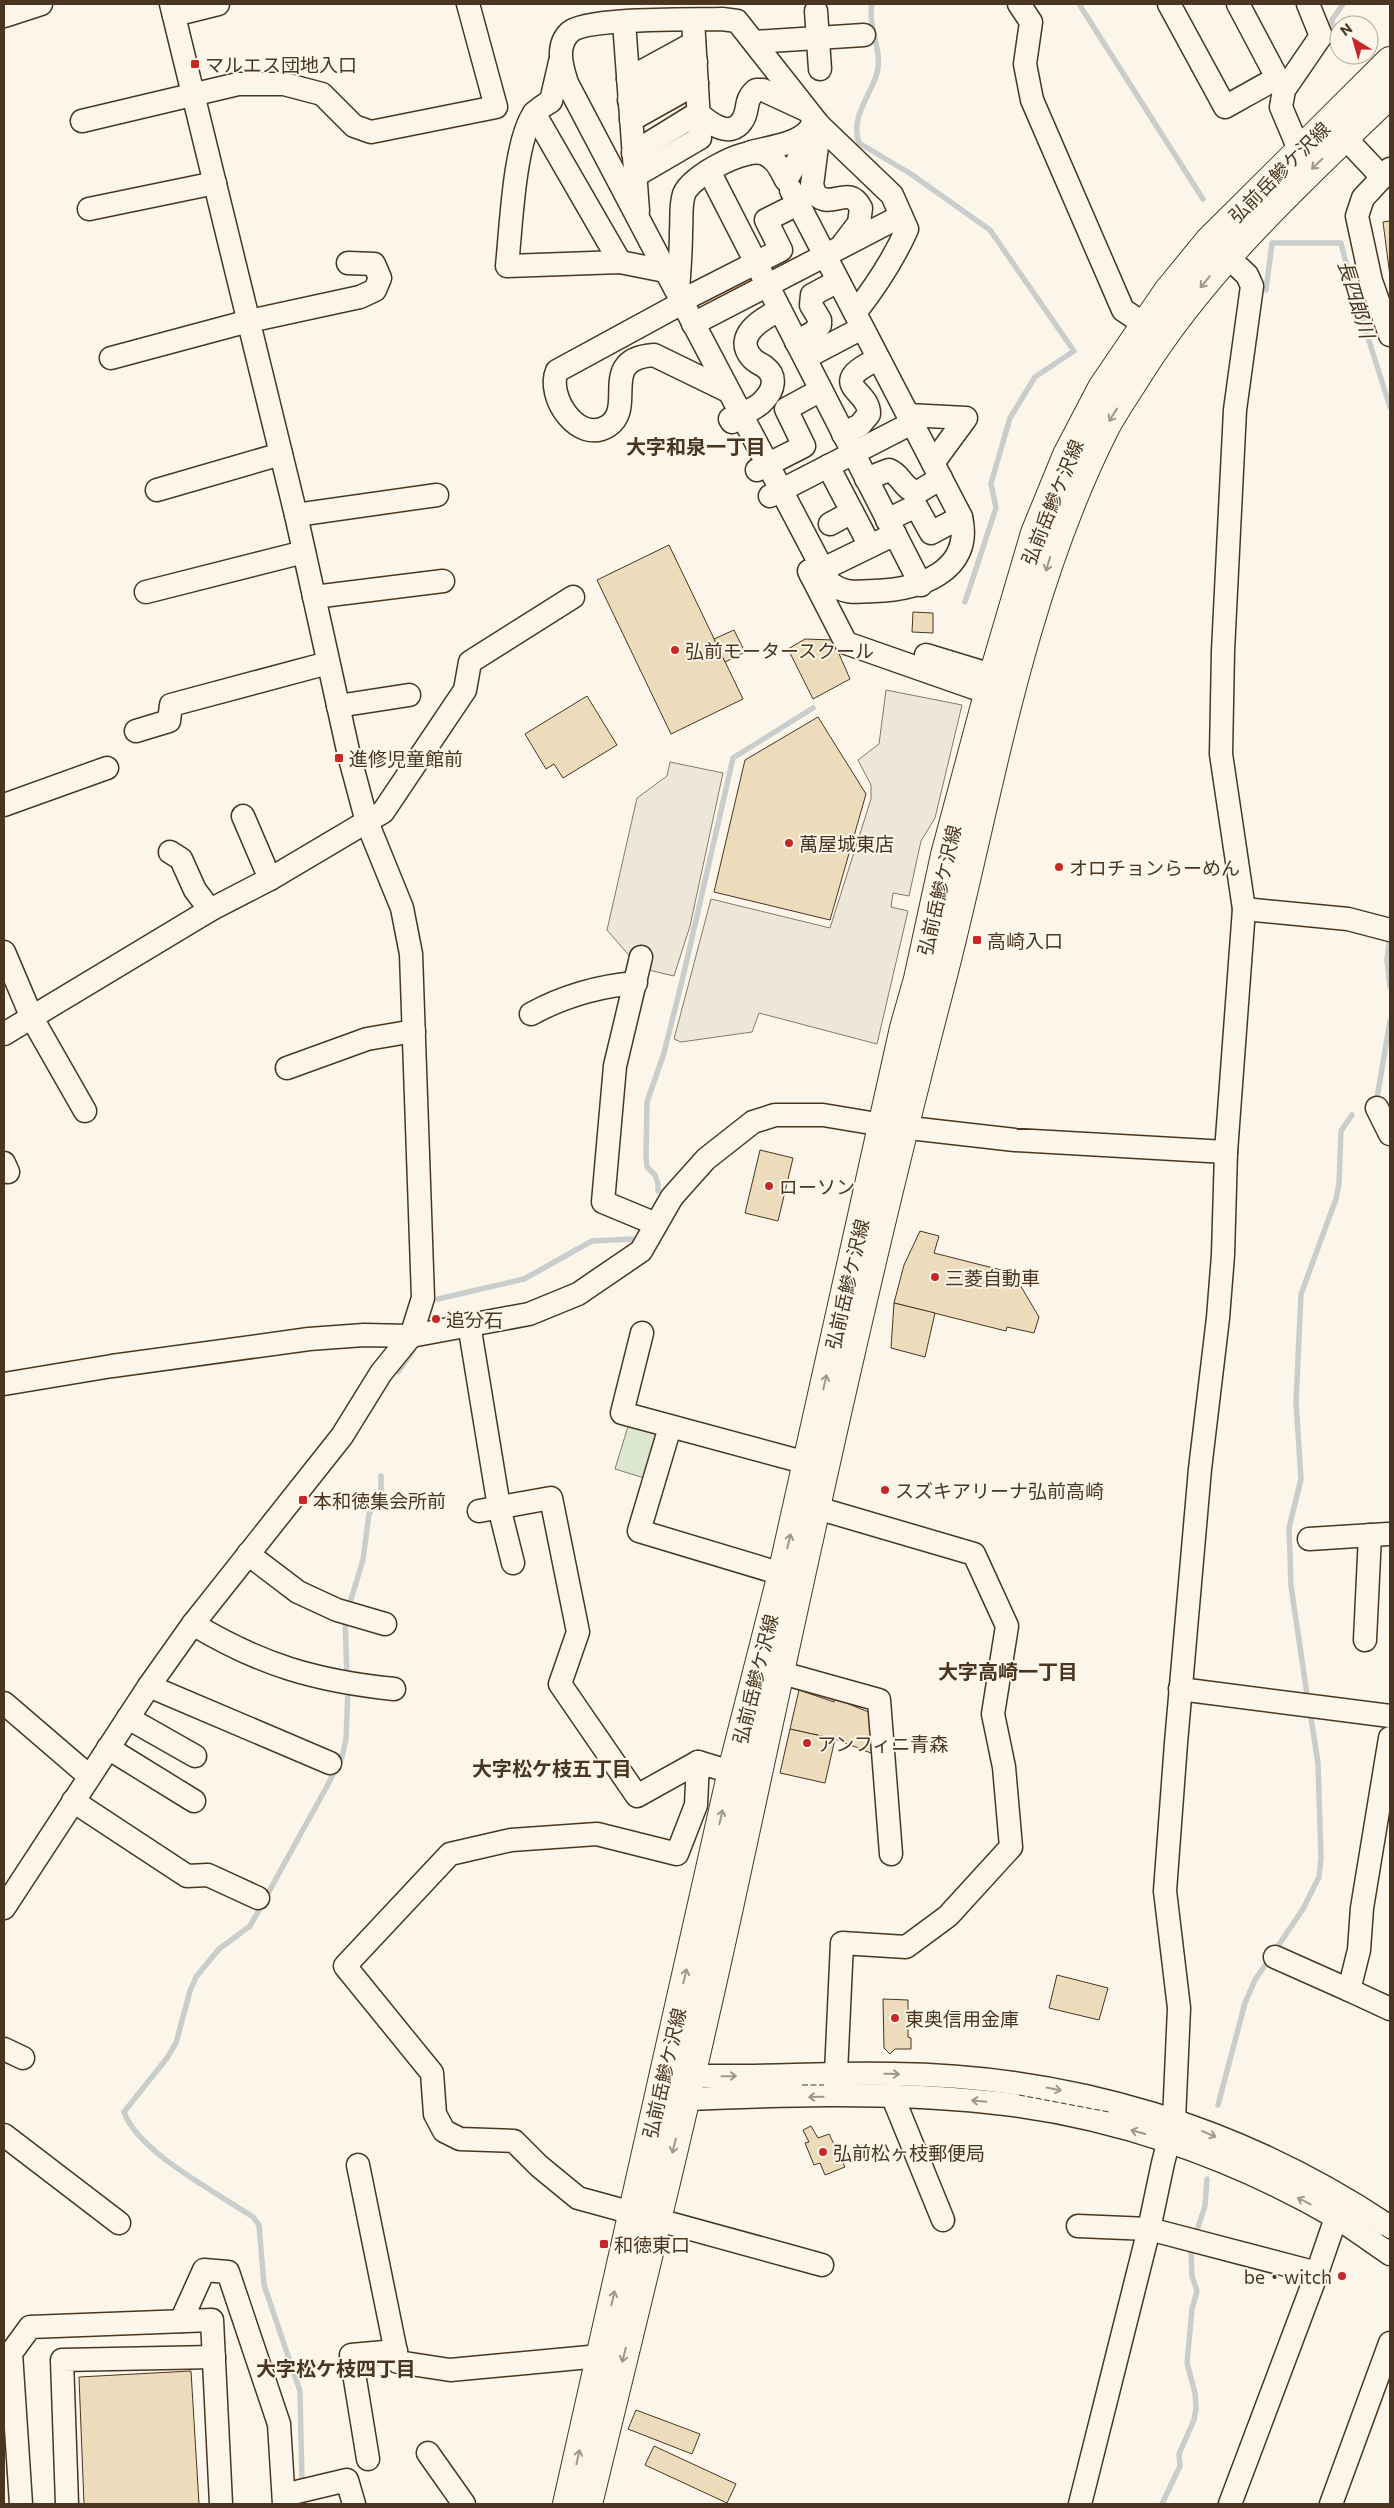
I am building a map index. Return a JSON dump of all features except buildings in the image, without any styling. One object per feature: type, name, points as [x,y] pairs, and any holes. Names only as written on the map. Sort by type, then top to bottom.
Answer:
[{"type":"main road","name":"弘前岳鰺ケ沢線","points":[[568,2504],[600,2356],[644,2217],[661,2087],[744,1776],[769,1669],[782,1574],[807,1463],[893,1126],[945,855],[1001,688],[1035,533],[1067,455],[1102,388],[1153,330],[1218,248],[1300,152],[1382,100],[1390,61]]},
{"type":"main road","points":[[1218,248],[1247,233],[1337,129]]},
{"type":"main road","points":[[769,1669],[816,1508],[893,1126]]},
{"type":"main road","points":[[588,2504],[644,2217],[688,2088],[744,1776]]},
{"type":"street","points":[[4,16],[41,4]]},
{"type":"street","points":[[4,1908],[89,1776],[193,1624],[342,1436],[381,1373],[411,1336],[423,1298],[411,954],[402,908],[367,822],[328,663],[296,515],[172,10],[218,4]]},
{"type":"street","points":[[82,121],[192,93],[238,84],[284,84],[322,94],[354,126],[371,132],[496,107],[468,4]]},
{"type":"street","points":[[1019,4],[1031,22],[1025,64],[1032,100],[1123,310],[1153,330]]},
{"type":"street","points":[[1169,4],[1225,107],[1280,84],[1321,36],[1308,4]]},
{"type":"street","points":[[1238,4],[1280,84],[1280,107],[1300,152]]},
{"type":"street","points":[[816,11],[820,69]]},
{"type":"street","points":[[635,176],[700,138],[693,20]]},
{"type":"street","points":[[665,271],[620,262],[507,266],[525,133],[534,113],[551,101],[562,45],[570,32],[584,26],[624,22],[737,21],[814,118],[892,195],[907,229],[895,257],[858,320],[835,353],[801,350]]},
{"type":"street","points":[[624,22],[638,221]]},
{"type":"street","points":[[754,42],[864,36]]},
{"type":"street","points":[[560,60],[566,83],[741,414],[762,467],[817,573],[828,625],[846,643],[1001,688]]},
{"type":"street","points":[[629,100],[696,63]]},
{"type":"street","points":[[629,100],[696,63]]},
{"type":"street","points":[[698,113],[716,127],[726,130],[735,128],[743,121],[749,96],[756,90],[764,90],[814,118]]},
{"type":"street","points":[[534,113],[620,262]]},
{"type":"street","points":[[633,153],[665,124],[698,113]]},
{"type":"street","points":[[680,299],[684,196],[689,185],[709,171],[751,152],[795,140],[812,126],[814,118]]},
{"type":"street","points":[[786,180],[814,118]]},
{"type":"street","points":[[814,118],[812,185],[815,194],[827,201],[850,196],[855,198],[861,208],[859,223],[832,252]]},
{"type":"street","points":[[1337,129],[1386,173],[1363,198],[1358,216],[1371,281],[1390,335]]},
{"type":"street","points":[[751,152],[764,154],[776,162],[798,204],[832,252],[838,281],[961,517],[963,527],[962,542],[957,556],[935,578],[921,585],[887,591],[840,590],[817,573]]},
{"type":"street","points":[[709,171],[921,585]]},
{"type":"street","points":[[89,209],[215,183]]},
{"type":"street","points":[[728,391],[654,355],[634,360],[624,370],[619,383],[621,407],[617,417],[609,426],[596,431],[575,424],[561,403],[554,388],[553,379],[557,371],[680,299],[781,250],[766,220],[798,204]]},
{"type":"street","points":[[694,324],[901,216]]},
{"type":"street","points":[[1080,2504],[1172,2130],[1179,2008],[1165,1891],[1180,1689],[1208,1393],[1218,1318],[1223,1255],[1226,1152],[1244,910],[1221,754],[1223,651],[1235,420],[1252,286],[1247,275],[1218,248]]},
{"type":"street","points":[[111,358],[249,321],[360,297],[374,290],[380,278],[374,264],[348,263]]},
{"type":"street","points":[[801,350],[820,325],[820,320],[811,305],[812,295],[838,281]]},
{"type":"street","points":[[741,414],[764,402],[772,390],[773,379],[770,372],[751,358],[746,343],[748,334],[760,320],[780,310]]},
{"type":"street","points":[[843,434],[860,425],[869,414],[866,402],[852,388],[853,376],[862,367],[878,359]]},
{"type":"street","points":[[762,467],[804,446],[786,409],[821,390]]},
{"type":"street","points":[[776,493],[854,453],[910,419],[966,418],[937,471],[918,492],[908,488],[899,476],[888,470],[866,479]]},
{"type":"street","points":[[157,490],[281,454]]},
{"type":"street","points":[[828,466],[870,546]]},
{"type":"street","points":[[296,515],[437,494]]},
{"type":"street","points":[[817,573],[870,546],[916,506],[931,533],[961,517]]},
{"type":"street","points":[[830,524],[852,512]]},
{"type":"street","points":[[146,592],[304,552]]},
{"type":"street","points":[[314,597],[443,582]]},
{"type":"street","points":[[4,1034],[210,910],[270,878],[383,812],[465,690],[470,662],[573,597]]},
{"type":"street","points":[[136,731],[169,721],[171,705],[328,663]]},
{"type":"street","points":[[338,706],[409,695]]},
{"type":"street","points":[[4,805],[107,768]]},
{"type":"street","points":[[242,816],[270,878]]},
{"type":"street","points":[[170,852],[180,859],[195,890],[210,910]]},
{"type":"street","points":[[1244,910],[1348,919],[1390,930]]},
{"type":"street","points":[[4,952],[32,1018],[85,1111]]},
{"type":"street","points":[[641,957],[615,1066],[603,1202],[656,1224]]},
{"type":"street","points":[[531,1014],[552,1002],[609,986],[636,983]]},
{"type":"street","points":[[287,1068],[367,1039],[414,1031]]},
{"type":"street","points":[[1377,1108],[1390,1134]]},
{"type":"street","points":[[4,1384],[112,1366],[309,1339],[364,1335],[411,1336],[529,1314],[578,1294],[641,1251],[672,1197],[706,1159],[753,1122],[775,1115],[823,1115],[893,1126],[1015,1140],[1226,1152]]},
{"type":"street","points":[[468,1324],[489,1509],[513,1563]]},
{"type":"street","points":[[642,1333],[622,1413],[807,1463]]},
{"type":"street","points":[[670,1427],[639,1530],[782,1574]]},
{"type":"street","points":[[489,1509],[551,1498],[578,1632],[560,1684],[637,1796],[698,1762],[744,1776]]},
{"type":"street","points":[[816,1508],[974,1554],[1007,1626],[994,1714],[1004,1767],[1011,1847],[948,1916],[906,1948],[842,1943],[836,2074]]},
{"type":"street","points":[[1309,1539],[1385,1531],[1365,1640]]},
{"type":"street","points":[[248,1554],[298,1592],[337,1610],[359,1618],[385,1624]]},
{"type":"street","points":[[193,1624],[226,1644],[265,1662],[348,1684],[394,1689]]},
{"type":"street","points":[[769,1669],[879,1700],[891,1854]]},
{"type":"street","points":[[149,1686],[330,1763]]},
{"type":"street","points":[[1180,1689],[1390,1716]]},
{"type":"street","points":[[4,1703],[89,1776]]},
{"type":"street","points":[[128,1718],[195,1756]]},
{"type":"street","points":[[1349,1990],[1359,1950],[1362,1908],[1390,1738]]},
{"type":"street","points":[[108,1748],[194,1801]]},
{"type":"street","points":[[698,1762],[696,1805],[678,1854],[597,1834],[510,1840],[450,1854],[345,1966],[432,2073],[436,2114],[444,2131],[460,2139],[514,2141],[539,2166],[578,2198],[822,2265]]},
{"type":"street","points":[[73,1801],[187,1876],[208,1875],[258,1898]]},
{"type":"street","points":[[1275,1957],[1390,2009]]},
{"type":"street","points":[[688,2088],[836,2074],[972,2078],[1035,2085],[1100,2098],[1172,2130],[1258,2178],[1337,2218],[1390,2254]]},
{"type":"street","points":[[661,2087],[892,2096],[988,2102],[1037,2109],[1104,2123],[1172,2130],[1266,2156],[1342,2195],[1390,2227]]},
{"type":"street","points":[[892,2096],[943,2220]]},
{"type":"street","points":[[4,2136],[119,2223]]},
{"type":"street","points":[[358,2166],[398,2362],[450,2370],[600,2356]]},
{"type":"street","points":[[1230,2504],[1317,2274],[1337,2218],[1342,2195]]},
{"type":"street","points":[[1078,2226],[1149,2229],[1317,2274]]},
{"type":"street","points":[[181,2321],[204,2270],[228,2272],[279,2424],[286,2497],[316,2487],[347,2480],[354,2504]]},
{"type":"street","points":[[21,2504],[11,2353],[30,2327],[212,2320],[221,2504]]},
{"type":"street","points":[[1331,2504],[1390,2344]]},
{"type":"street","points":[[368,2459],[351,2355],[396,2351]]},
{"type":"street","points":[[67,2504],[62,2360],[214,2357]]},
{"type":"street","points":[[428,2453],[464,2504]]},
{"type":"green space","points":[[629,1423],[658,1432],[644,1478],[615,1469]]},
{"type":"shaded area","points":[[886,690],[962,705],[935,818],[921,841],[909,896],[893,893],[891,907],[908,911],[877,1044],[759,1013],[752,1032],[681,1042],[674,1039],[711,899],[830,928],[871,799],[871,785],[858,760],[879,744]]},
{"type":"shaded area","points":[[670,762],[723,773],[690,926],[674,976],[640,968],[607,930],[637,798],[667,776]]},
{"type":"waterway","points":[[872,4],[871,13],[878,64],[874,82],[862,107],[857,124],[859,143],[911,174],[990,230],[1074,351],[1035,377],[1010,418],[991,483],[996,508],[965,602]]},
{"type":"waterway","name":"長四郎川","points":[[1079,4],[1203,199]]},
{"type":"waterway","points":[[1335,15],[1343,4]]},
{"type":"waterway","name":"長四郎川","points":[[1266,290],[1272,243],[1341,243],[1352,287],[1390,407]]},
{"type":"waterway","points":[[658,1191],[655,1175],[647,1167],[647,1102],[664,1053],[733,758],[813,708]]},
{"type":"waterway","points":[[1389,942],[1387,960],[1390,987]]},
{"type":"waterway","points":[[1377,1098],[1390,1021]]},
{"type":"waterway","points":[[1308,1701],[1291,1586],[1289,1528],[1301,1479],[1296,1402],[1301,1294],[1336,1199],[1339,1184],[1341,1131],[1352,1115]]},
{"type":"waterway","points":[[438,1299],[524,1279],[592,1241],[632,1239]]},
{"type":"waterway","points":[[398,1372],[413,1351]]},
{"type":"waterway","points":[[348,1609],[363,1560],[369,1514],[381,1491],[381,1476]]},
{"type":"waterway","points":[[345,1618],[347,1678]]},
{"type":"waterway","points":[[302,2485],[300,2391],[264,2285],[259,2225],[253,2217],[200,2184],[162,2157],[132,2127],[124,2112],[167,2058],[176,2043],[190,1991],[196,1977],[219,1949],[250,1926],[326,1788],[342,1757],[346,1739],[348,1688]]},
{"type":"waterway","points":[[1218,2105],[1245,2003],[1255,1980],[1303,1909],[1319,1877],[1321,1858],[1318,1763],[1311,1718]]},
{"type":"waterway","points":[[1197,2230],[1205,2206],[1207,2179]]},
{"type":"waterway","points":[[1162,2504],[1180,2466],[1179,2454],[1194,2420],[1196,2408],[1195,2393],[1187,2363],[1192,2309],[1197,2291],[1192,2276],[1191,2250]]},
{"type":"fence","points":[[802,2085],[824,2085]]},
{"type":"fence","points":[[1019,2095],[1109,2112]]},
{"type":"fence","points":[[1382,2235],[1390,2240]]},
{"type":"place","name":"マルエス団地入口","points":[[195,64]]},
{"type":"place","name":"弘前モータースクール","points":[[675,650]]},
{"type":"place","name":"進修児童館前","points":[[339,758]]},
{"type":"place","name":"萬屋城東店","points":[[789,843]]},
{"type":"place","name":"オロチョンらーめん","points":[[1059,867]]},
{"type":"place","name":"高崎入口","points":[[977,940]]},
{"type":"place","name":"ローソン","points":[[769,1186]]},
{"type":"place","name":"三菱自動車","points":[[935,1277]]},
{"type":"place","name":"追分石","points":[[436,1319]]},
{"type":"place","name":"スズキアリーナ弘前高崎","points":[[885,1490]]},
{"type":"place","name":"本和徳集会所前","points":[[303,1500]]},
{"type":"place","name":"アンフィニ青森","points":[[807,1743]]},
{"type":"place","name":"東奥信用金庫","points":[[895,2018]]},
{"type":"place","name":"弘前松ヶ枝郵便局","points":[[823,2152]]},
{"type":"place","name":"和徳東口","points":[[604,2244]]},
{"type":"place","name":"be・witch","points":[[1342,2276]]},
{"type":"district","name":"大字和泉一丁目","points":[[696,446]]},
{"type":"district","name":"大字高崎一丁目","points":[[1008,1671]]},
{"type":"district","name":"大字松ケ枝五丁目","points":[[552,1768]]},
{"type":"district","name":"大字松ケ枝四丁目","points":[[336,2368]]}]
